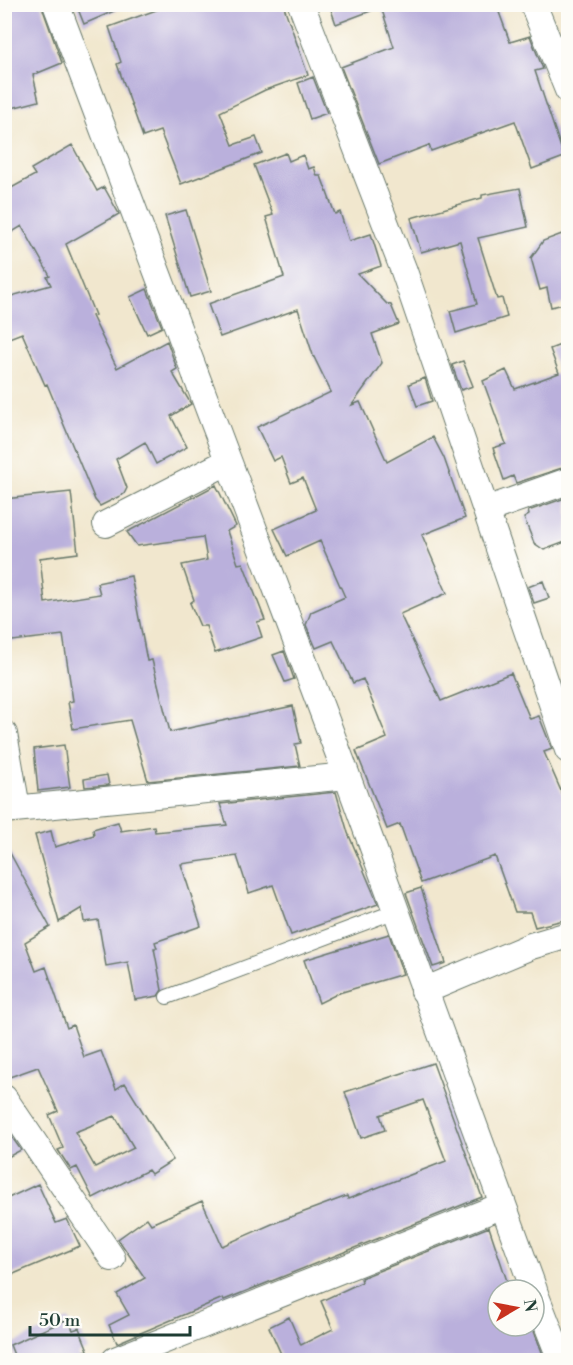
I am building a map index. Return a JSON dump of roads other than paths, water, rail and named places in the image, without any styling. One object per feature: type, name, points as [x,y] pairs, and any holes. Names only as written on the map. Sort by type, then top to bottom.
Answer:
[{"type":"street","points":[[56,4],[347,776],[529,1278]]},
{"type":"street","points":[[301,4],[404,271],[568,750]]},
{"type":"street","points":[[534,4],[568,90]]},
{"type":"street","points":[[106,524],[227,462]]},
{"type":"street","points":[[486,510],[568,481]]},
{"type":"street","points":[[4,734],[11,809],[184,794],[347,776]]},
{"type":"street","points":[[424,991],[531,946],[568,935]]},
{"type":"street","points":[[4,1098],[112,1258]]},
{"type":"street","points":[[115,1360],[501,1206]]},
{"type":"street","points":[[546,1322],[561,1360]]},
{"type":"lane","points":[[167,997],[396,911]]}]
